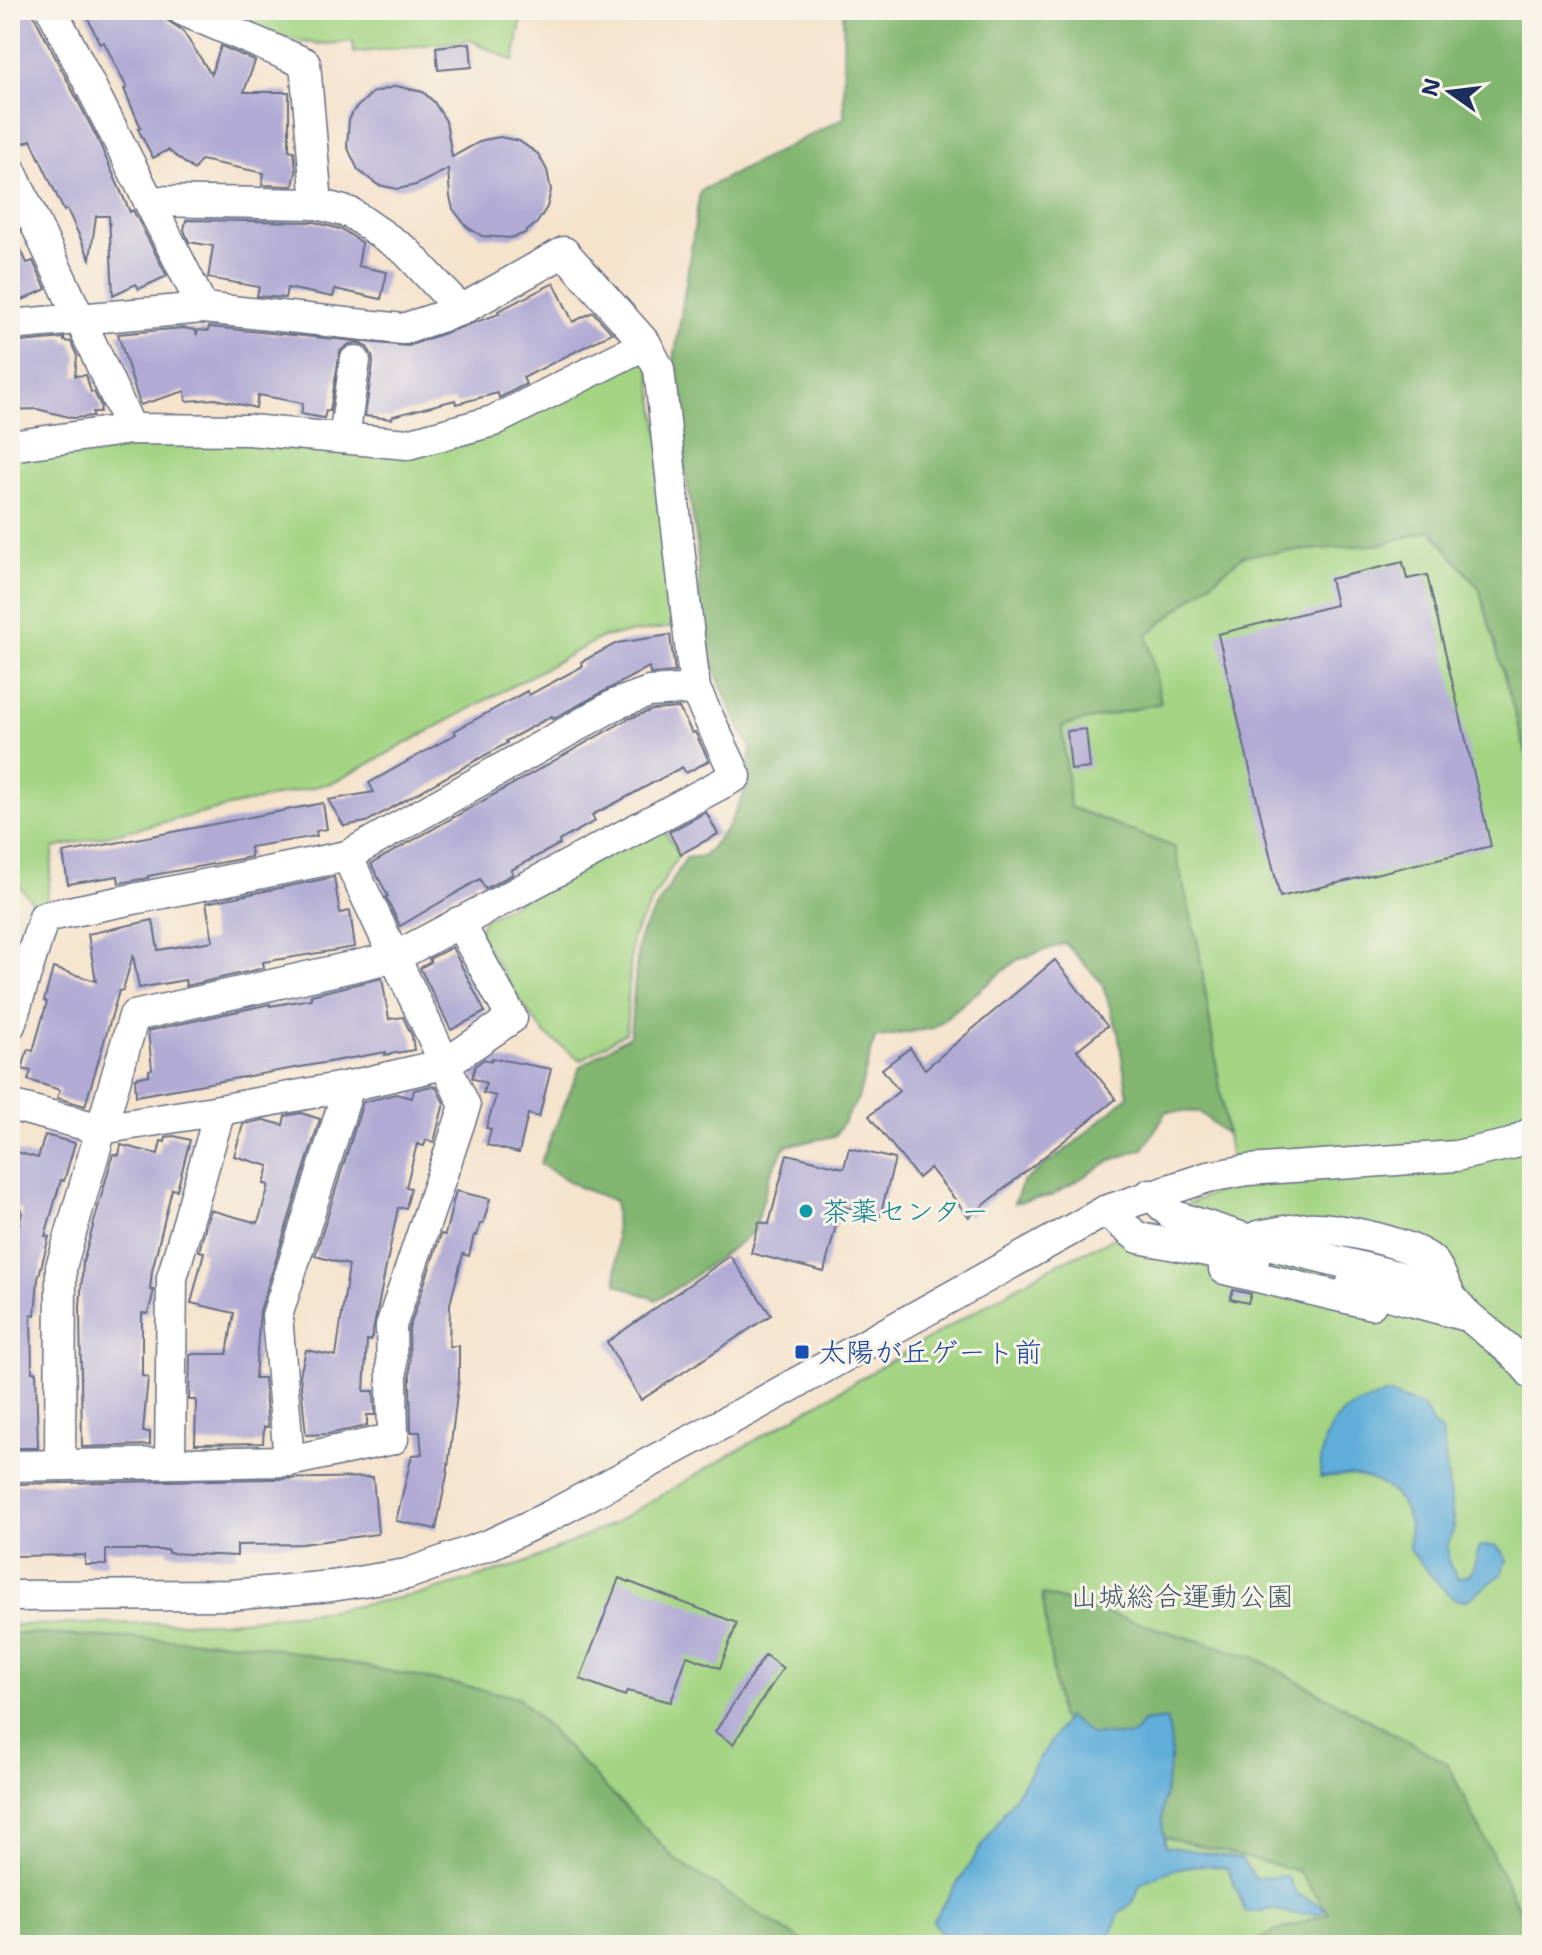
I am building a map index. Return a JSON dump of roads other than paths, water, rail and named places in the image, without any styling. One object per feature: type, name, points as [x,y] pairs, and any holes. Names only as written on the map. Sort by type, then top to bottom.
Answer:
[{"type":"street","points":[[52,10],[203,308]]},
{"type":"street","points":[[182,10],[305,63],[317,204]]},
{"type":"street","points":[[10,169],[131,429]]},
{"type":"street","points":[[149,201],[317,204],[351,213],[406,251],[461,310]]},
{"type":"street","points":[[10,325],[203,308],[357,341],[461,310],[564,252],[646,344],[659,369],[695,689],[736,776],[395,957],[134,1016],[61,1267],[60,1465]]},
{"type":"street","points":[[344,438],[357,341]]},
{"type":"street","points":[[10,446],[131,429],[249,430],[408,444],[493,421],[646,344]]},
{"type":"street","points":[[10,1025],[44,917],[347,856],[616,704],[649,692],[695,689]]},
{"type":"street","points":[[10,1466],[289,1461],[393,1439],[391,1326],[465,1106],[347,856]]},
{"type":"street","points":[[10,1105],[101,1129],[349,1086],[445,1064],[512,1018],[459,922]]},
{"type":"street","points":[[289,1461],[277,1316],[349,1086]]},
{"type":"street","points":[[170,1463],[172,1278],[220,1110]]},
{"type":"street","points":[[10,1596],[231,1595],[332,1586],[407,1574],[491,1544],[735,1417],[1105,1211],[1208,1177],[1248,1170],[1456,1156],[1511,1144],[1532,1132]]},
{"type":"street","points":[[1150,1194],[1172,1215],[1244,1238],[1429,1284],[1445,1284]]},
{"type":"street","points":[[1105,1211],[1139,1238],[1217,1267],[1398,1310],[1469,1316]]},
{"type":"street","points":[[1244,1238],[1325,1228],[1405,1245],[1421,1252],[1434,1263],[1469,1316],[1516,1353],[1532,1374]]},
{"type":"water","points":[[1389,1394],[1424,1407],[1432,1424],[1442,1433],[1454,1528],[1447,1546],[1449,1564],[1458,1578],[1471,1574],[1480,1546],[1496,1546],[1507,1561],[1502,1574],[1468,1600],[1451,1597],[1409,1550],[1408,1519],[1402,1505],[1385,1486],[1348,1475],[1320,1478],[1324,1444],[1335,1421],[1356,1405]]},
{"type":"water","points":[[1067,1717],[1091,1734],[1132,1736],[1143,1722],[1166,1719],[1171,1743],[1162,1818],[1166,1846],[1241,1859],[1255,1878],[1287,1876],[1297,1894],[1326,1908],[1321,1913],[1292,1914],[1274,1909],[1246,1913],[1228,1869],[1204,1865],[1173,1870],[1140,1884],[1134,1901],[1119,1914],[1107,1945],[998,1945],[983,1936],[977,1945],[946,1943],[933,1920]]},
{"type":"place","name":"茶薬センター","points":[[806,1211]]},
{"type":"place","name":"太陽が丘ゲート前","points":[[802,1352]]},
{"type":"park label","name":"山城総合運動公園","points":[[1182,1596]]}]
